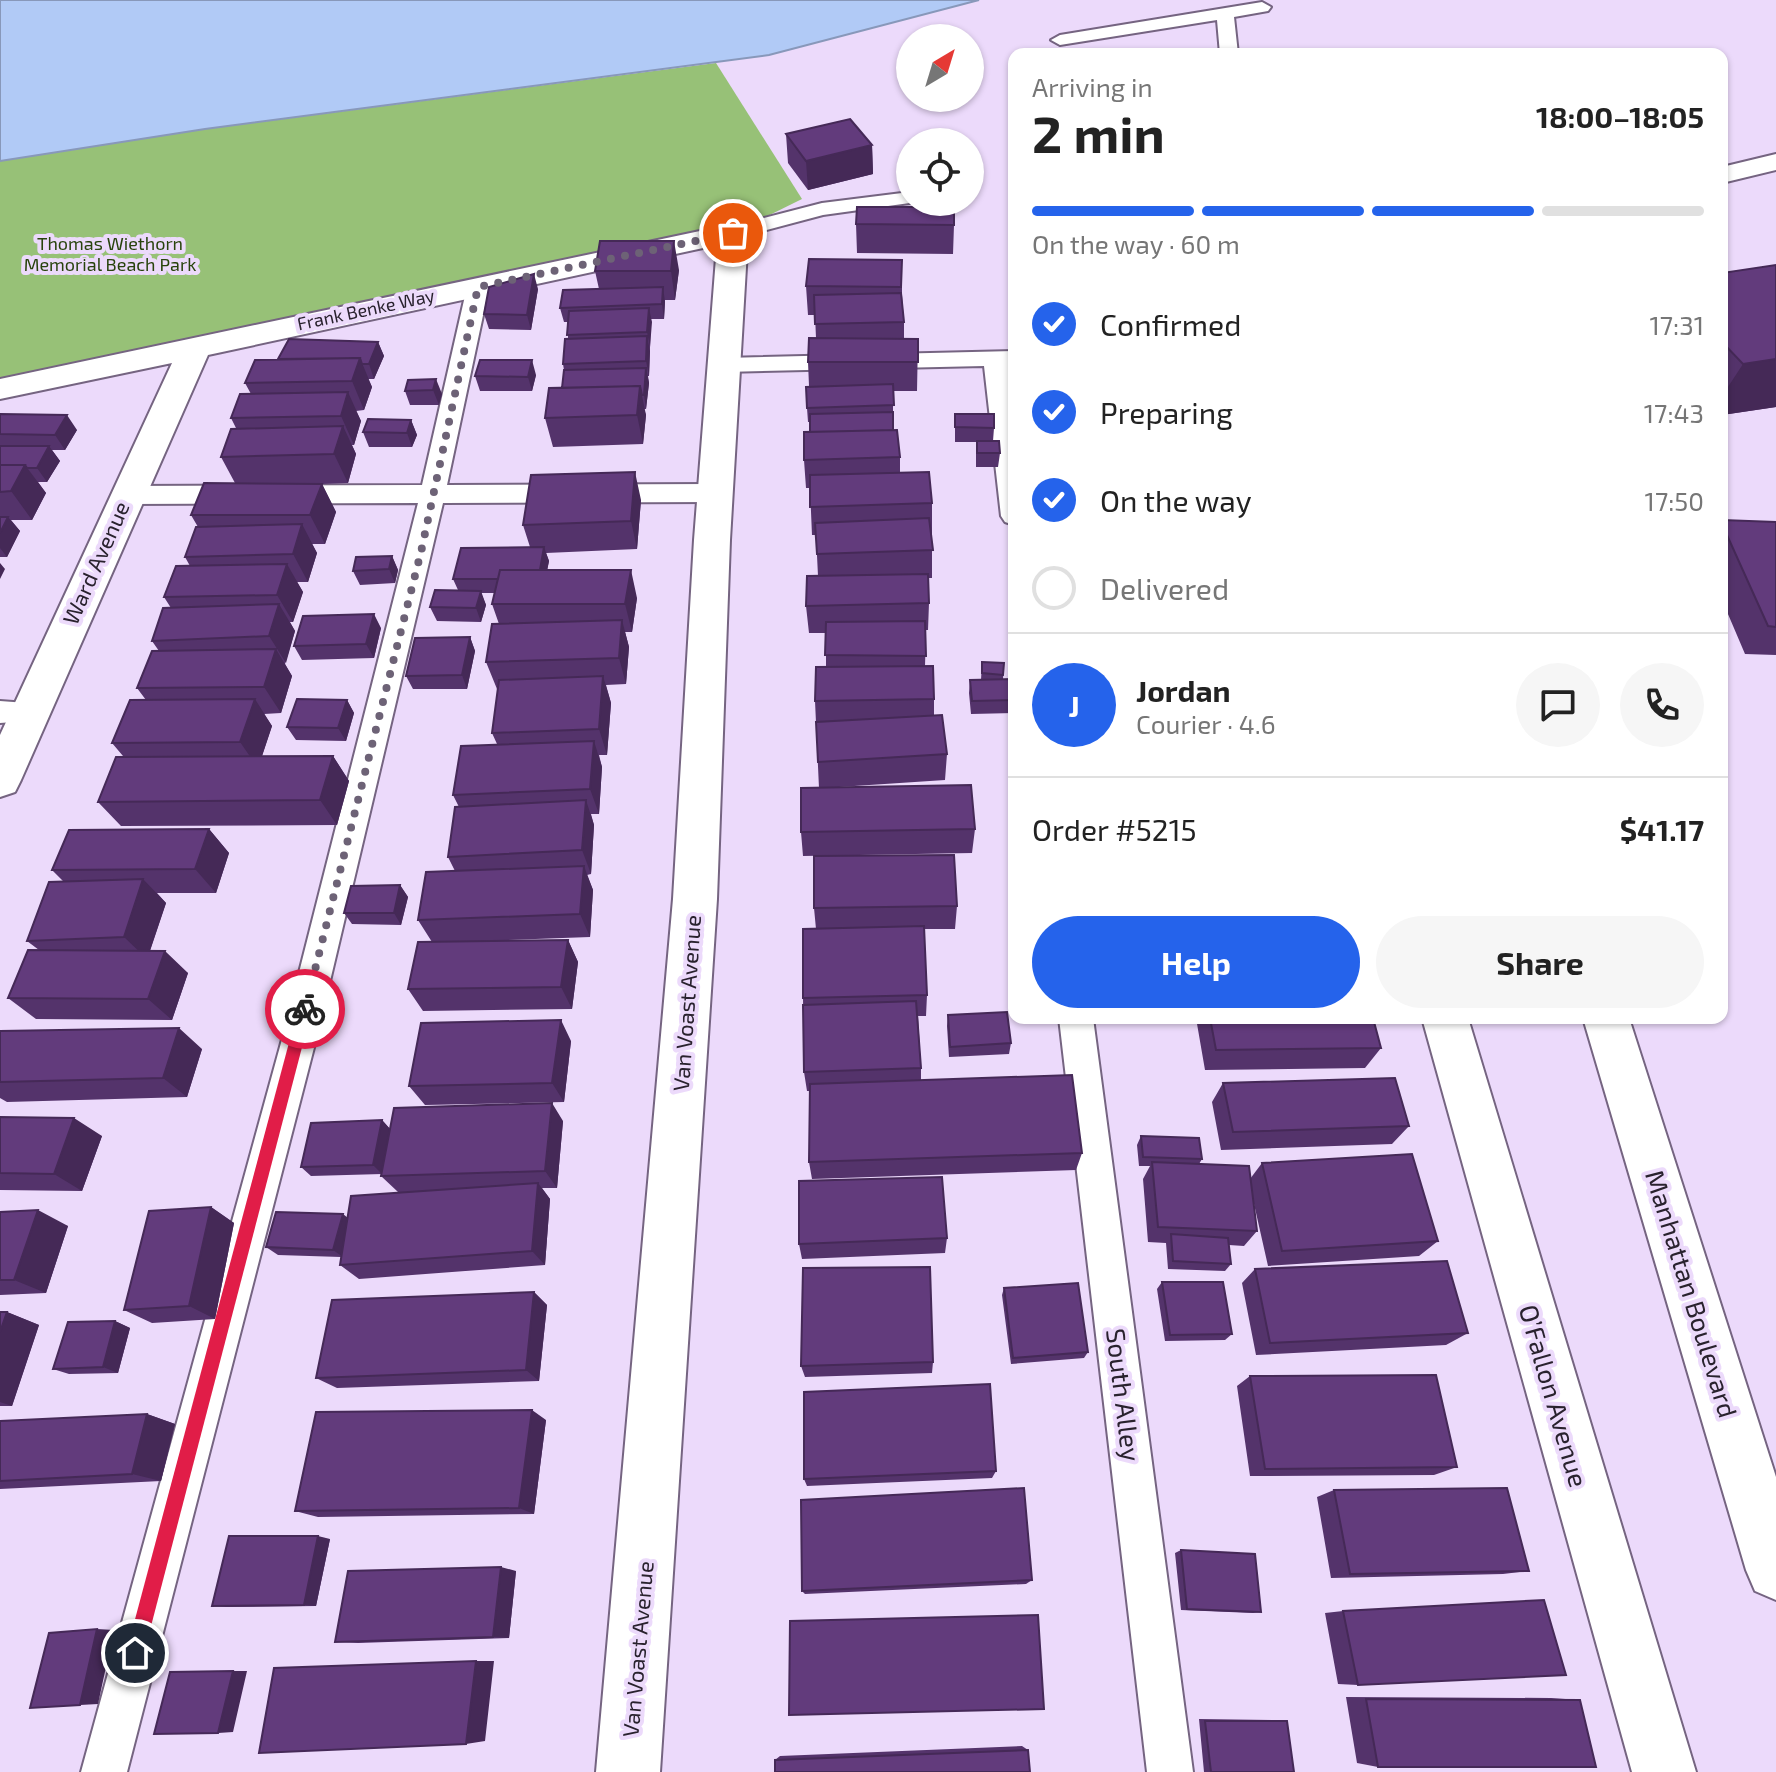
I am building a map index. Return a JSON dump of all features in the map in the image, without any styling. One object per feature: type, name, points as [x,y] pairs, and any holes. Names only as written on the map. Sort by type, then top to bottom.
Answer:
[{"type":"street","points":[[1728,174],[1776,162]]},
{"type":"street","name":"Frank Benke Way","points":[[0,389],[733,233]]},
{"type":"street","name":"Van Voast Avenue","points":[[628,1772],[695,899],[715,493],[733,233]]},
{"type":"street","name":"Ward Avenue","points":[[0,780],[15,712],[126,495],[195,347]]},
{"type":"street","name":"O’Fallon Avenue","points":[[1447,1024],[1664,1772]]},
{"type":"street","name":"Manhattan Boulevard","points":[[1608,1024],[1776,1570]]},
{"type":"lane","points":[[1060,40],[1262,7]]},
{"type":"lane","points":[[1225,13],[1228,48]]},
{"type":"lane","points":[[733,233],[795,214],[896,200]]},
{"type":"lane","points":[[104,1772],[269,1148],[434,496],[478,287]]},
{"type":"lane","points":[[724,365],[1004,358],[1008,421]]},
{"type":"lane","points":[[126,495],[715,493]]},
{"type":"lane","name":"South Alley","points":[[1077,1024],[1170,1772]]},
{"type":"green space","name":"Thomas Wiethorn Memorial Beach Park","points":[[716,63],[802,199],[733,233],[0,389],[0,161],[205,129]]},
{"type":"water","points":[[0,0],[979,0],[769,55],[205,129],[0,161]]},
{"type":"building","points":[[850,119],[872,145],[806,161],[786,134]]},
{"type":"building","points":[[857,207],[896,207],[896,216],[954,216],[954,225],[856,224]]},
{"type":"building","points":[[600,241],[674,241],[671,271],[595,271]]},
{"type":"building","points":[[809,259],[902,260],[901,287],[806,286]]},
{"type":"building","points":[[1776,265],[1776,359],[1743,364],[1728,348],[1728,272]]},
{"type":"building","points":[[534,274],[527,315],[484,314],[489,287]]},
{"type":"building","points":[[663,287],[662,304],[560,308],[563,290]]},
{"type":"building","points":[[901,293],[904,322],[815,324],[814,295]]},
{"type":"building","points":[[649,308],[647,332],[567,335],[569,311]]},
{"type":"building","points":[[647,336],[646,361],[563,364],[565,339]]},
{"type":"building","points":[[809,338],[918,339],[918,362],[808,362]]},
{"type":"building","points":[[289,339],[378,342],[369,364],[362,364],[360,358],[278,359]]},
{"type":"building","points":[[360,358],[352,381],[245,383],[255,360]]},
{"type":"building","points":[[480,360],[532,360],[528,377],[475,376]]},
{"type":"building","points":[[646,368],[644,395],[640,386],[562,388],[564,370]]},
{"type":"building","points":[[436,379],[433,390],[405,391],[408,380]]},
{"type":"building","points":[[893,384],[894,405],[807,408],[806,387]]},
{"type":"building","points":[[640,386],[637,415],[545,418],[549,388]]},
{"type":"building","points":[[348,392],[341,416],[231,418],[240,394]]},
{"type":"building","points":[[893,412],[893,430],[810,432],[810,414]]},
{"type":"building","points":[[0,414],[67,415],[55,435],[0,434]]},
{"type":"building","points":[[955,414],[994,414],[994,428],[955,427]]},
{"type":"building","points":[[368,419],[411,420],[407,433],[363,432]]},
{"type":"building","points":[[343,426],[334,454],[221,457],[231,429]]},
{"type":"building","points":[[897,430],[900,457],[804,460],[804,432]]},
{"type":"building","points":[[977,441],[999,441],[1000,453],[977,453]]},
{"type":"building","points":[[0,446],[49,446],[37,468],[27,468],[25,465],[0,465]]},
{"type":"building","points":[[0,465],[25,465],[11,491],[0,492]]},
{"type":"building","points":[[635,472],[631,521],[523,525],[531,475]]},
{"type":"building","points":[[929,472],[932,503],[810,507],[810,475]]},
{"type":"building","points":[[204,483],[322,484],[310,515],[191,515]]},
{"type":"building","points":[[0,517],[8,517],[0,533]]},
{"type":"building","points":[[929,518],[933,550],[817,554],[815,523]]},
{"type":"building","points":[[1728,520],[1776,522],[1776,627],[1768,626],[1728,537]]},
{"type":"building","points":[[302,524],[293,554],[185,557],[196,527]]},
{"type":"building","points":[[544,547],[540,570],[500,570],[498,579],[453,579],[461,548]]},
{"type":"building","points":[[392,556],[389,569],[353,571],[356,557]]},
{"type":"building","points":[[287,564],[277,595],[164,597],[176,566]]},
{"type":"building","points":[[500,570],[631,570],[625,604],[492,604]]},
{"type":"building","points":[[928,574],[929,603],[806,606],[807,576]]},
{"type":"building","points":[[435,590],[481,591],[476,608],[430,607]]},
{"type":"building","points":[[279,604],[269,636],[152,641],[163,608]]},
{"type":"building","points":[[374,614],[366,644],[294,646],[303,616]]},
{"type":"building","points":[[622,620],[619,658],[486,662],[492,624]]},
{"type":"building","points":[[925,621],[926,656],[825,655],[826,622]]},
{"type":"building","points":[[470,637],[462,675],[406,676],[415,638]]},
{"type":"building","points":[[276,649],[264,687],[137,688],[152,651]]},
{"type":"building","points":[[982,662],[1004,663],[1003,675],[982,673]]},
{"type":"building","points":[[933,666],[934,699],[815,701],[816,667]]},
{"type":"building","points":[[603,676],[599,729],[492,733],[499,680]]},
{"type":"building","points":[[1008,679],[1008,700],[972,701],[970,680]]},
{"type":"building","points":[[255,699],[240,742],[112,743],[130,700]]},
{"type":"building","points":[[297,699],[347,700],[338,728],[287,727]]},
{"type":"building","points":[[942,715],[947,754],[818,762],[816,722]]},
{"type":"building","points":[[594,741],[590,789],[453,795],[461,746]]},
{"type":"building","points":[[333,756],[320,800],[98,802],[116,757]]},
{"type":"building","points":[[971,785],[975,829],[801,832],[801,788]]},
{"type":"building","points":[[586,800],[582,850],[448,857],[455,807]]},
{"type":"building","points":[[209,829],[195,869],[52,870],[69,830]]},
{"type":"building","points":[[954,855],[957,906],[814,908],[814,856]]},
{"type":"building","points":[[584,866],[580,914],[418,920],[426,872]]},
{"type":"building","points":[[143,879],[124,937],[27,941],[49,882]]},
{"type":"building","points":[[400,885],[394,913],[344,913],[351,886]]},
{"type":"building","points":[[924,926],[927,995],[803,998],[803,929]]},
{"type":"building","points":[[568,940],[561,987],[408,989],[418,942]]},
{"type":"building","points":[[28,950],[165,951],[148,999],[8,998]]},
{"type":"building","points":[[916,1001],[921,1068],[804,1072],[803,1005]]},
{"type":"building","points":[[1007,1012],[1011,1043],[950,1047],[948,1015]]},
{"type":"building","points":[[561,1020],[552,1083],[409,1086],[421,1023]]},
{"type":"building","points":[[1211,1024],[1375,1024],[1381,1048],[1216,1050]]},
{"type":"building","points":[[179,1028],[163,1078],[0,1082],[0,1031]]},
{"type":"building","points":[[1072,1075],[1082,1153],[809,1162],[810,1084]]},
{"type":"building","points":[[1395,1078],[1409,1126],[1233,1132],[1223,1083]]},
{"type":"building","points":[[552,1103],[545,1171],[381,1176],[394,1108]]},
{"type":"building","points":[[0,1117],[74,1118],[54,1174],[0,1173]]},
{"type":"building","points":[[382,1120],[373,1165],[301,1167],[311,1123]]},
{"type":"building","points":[[1141,1136],[1199,1138],[1202,1159],[1143,1157]]},
{"type":"building","points":[[1412,1154],[1438,1241],[1282,1251],[1262,1163]]},
{"type":"building","points":[[1152,1162],[1249,1166],[1257,1231],[1158,1227]]},
{"type":"building","points":[[942,1177],[947,1238],[799,1244],[799,1181]]},
{"type":"building","points":[[538,1183],[532,1251],[340,1265],[351,1196]]},
{"type":"building","points":[[211,1207],[189,1306],[124,1310],[149,1211]]},
{"type":"building","points":[[38,1210],[14,1280],[0,1280],[0,1212]]},
{"type":"building","points":[[276,1212],[343,1214],[333,1250],[266,1247]]},
{"type":"building","points":[[1171,1234],[1228,1238],[1231,1264],[1173,1261]]},
{"type":"building","points":[[1447,1261],[1468,1333],[1270,1343],[1255,1269]]},
{"type":"building","points":[[930,1267],[933,1362],[801,1366],[803,1268]]},
{"type":"building","points":[[1162,1282],[1223,1282],[1232,1334],[1170,1335]]},
{"type":"building","points":[[1078,1283],[1088,1352],[1013,1358],[1004,1288]]},
{"type":"building","points":[[534,1292],[526,1370],[316,1378],[332,1300]]},
{"type":"building","points":[[0,1312],[7,1312],[0,1332]]},
{"type":"building","points":[[115,1321],[103,1367],[53,1369],[68,1322]]},
{"type":"building","points":[[1436,1375],[1457,1467],[1265,1469],[1250,1376]]},
{"type":"building","points":[[990,1384],[996,1471],[804,1479],[804,1392]]},
{"type":"building","points":[[532,1410],[519,1508],[295,1511],[316,1412]]},
{"type":"building","points":[[147,1414],[132,1474],[0,1481],[0,1421]]},
{"type":"building","points":[[1024,1488],[1032,1580],[802,1591],[801,1500]]},
{"type":"building","points":[[1507,1488],[1529,1571],[1350,1574],[1334,1490]]},
{"type":"building","points":[[229,1536],[318,1536],[304,1605],[212,1606]]},
{"type":"building","points":[[1181,1550],[1255,1554],[1261,1612],[1187,1609]]},
{"type":"building","points":[[501,1567],[493,1637],[335,1642],[348,1571]]},
{"type":"building","points":[[1544,1600],[1566,1675],[1358,1685],[1343,1611]]},
{"type":"building","points":[[1038,1615],[1044,1709],[789,1715],[790,1621]]},
{"type":"building","points":[[97,1629],[80,1705],[30,1708],[49,1633]]},
{"type":"building","points":[[476,1661],[466,1744],[259,1753],[274,1668]]},
{"type":"building","points":[[233,1671],[218,1733],[154,1734],[170,1672]]},
{"type":"building","points":[[1366,1699],[1580,1700],[1596,1767],[1378,1767]]},
{"type":"building","points":[[1205,1721],[1287,1721],[1294,1772],[1211,1772]]},
{"type":"building","points":[[1028,1750],[1030,1772],[775,1772],[775,1760]]},
{"type":"way so far","points":[[305,1009],[421,552],[478,287],[733,233]]},
{"type":"route","points":[[135,1653],[305,1009]]}]
